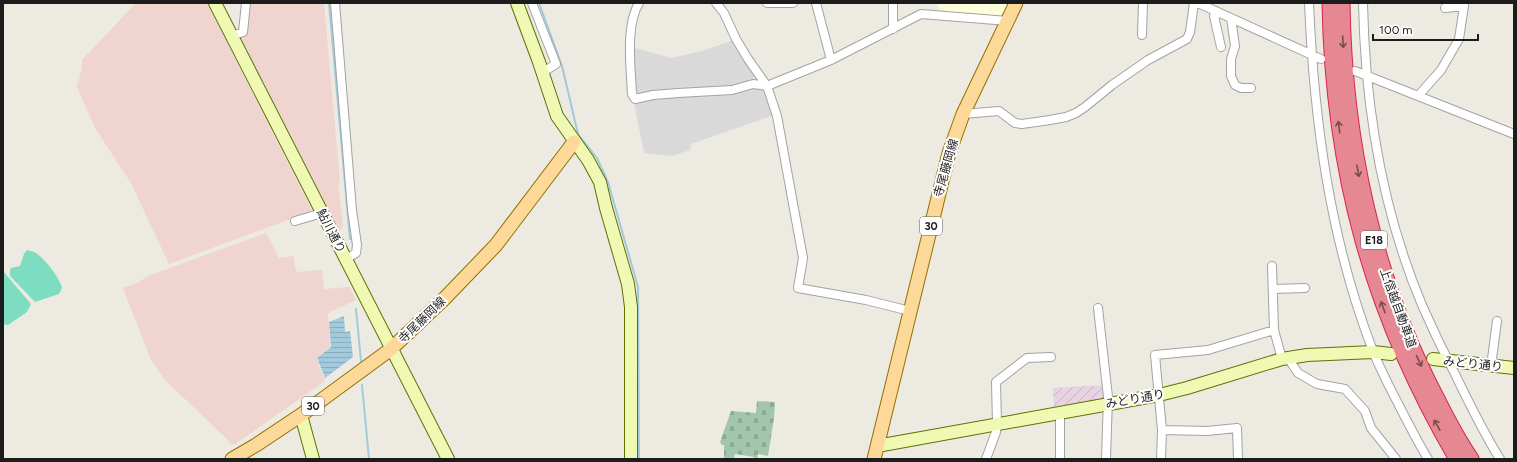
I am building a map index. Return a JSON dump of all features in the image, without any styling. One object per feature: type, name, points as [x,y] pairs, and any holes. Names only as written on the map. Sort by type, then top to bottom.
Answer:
[{"type":"highway","name":"上信越自動車道","points":[[1330,3],[1332,61],[1338,119],[1351,196],[1361,238],[1381,300],[1401,351],[1422,396],[1457,459]]},
{"type":"highway","name":"上信越自動車道","points":[[1342,3],[1346,81],[1350,115],[1361,186],[1372,233],[1397,310],[1412,348],[1443,411],[1471,459]]},
{"type":"main road","name":"寺尾藤岡線","points":[[874,459],[942,177],[963,114],[1016,3]]},
{"type":"main road","name":"寺尾藤岡線","points":[[232,459],[301,415],[391,350],[445,298],[496,245],[574,142]]},
{"type":"street","name":"鮎川通り","points":[[215,3],[448,459]]},
{"type":"street","points":[[231,36],[243,32],[246,3]]},
{"type":"street","points":[[335,3],[352,210],[357,245],[356,253],[346,260]]},
{"type":"street","points":[[517,3],[524,18],[557,116],[588,160],[600,182],[628,284],[631,306],[631,459]]},
{"type":"street","points":[[532,3],[556,64],[543,72]]},
{"type":"street","points":[[639,3],[632,24],[630,59],[632,94],[635,99],[653,95],[732,90],[753,84],[767,86],[831,60],[921,14],[1008,21]]},
{"type":"street","points":[[716,3],[724,14],[748,60],[767,86],[777,116],[803,258],[798,288],[866,300],[910,311]]},
{"type":"street","points":[[767,3],[793,3]]},
{"type":"street","points":[[816,3],[831,60]]},
{"type":"street","points":[[893,3],[893,29]]},
{"type":"street","points":[[1142,35],[1143,3]]},
{"type":"street","points":[[963,114],[999,111],[1014,123],[1022,124],[1050,120],[1076,113],[1112,85],[1148,60],[1187,39],[1190,32],[1194,3]]},
{"type":"street","points":[[1198,3],[1321,58]]},
{"type":"street","points":[[1309,3],[1311,53],[1319,130],[1336,229],[1355,300],[1373,352],[1410,430],[1428,459]]},
{"type":"street","points":[[1363,3],[1364,46],[1378,153],[1394,220],[1422,305],[1474,414],[1500,459]]},
{"type":"street","points":[[1418,96],[1441,70],[1459,39],[1464,6],[1445,8]]},
{"type":"street","points":[[1219,13],[1214,16],[1221,47]]},
{"type":"street","points":[[1231,18],[1236,46],[1231,59],[1231,76],[1235,85],[1241,88],[1251,88]]},
{"type":"street","points":[[1355,71],[1514,134]]},
{"type":"street","points":[[295,222],[322,213]]},
{"type":"street","points":[[1272,266],[1274,330],[1285,359],[1298,373],[1317,384],[1345,389],[1365,411],[1371,428],[1396,459]]},
{"type":"street","points":[[1273,289],[1305,288]]},
{"type":"street","points":[[1098,308],[1108,404],[1106,459]]},
{"type":"street","points":[[1491,366],[1496,321]]},
{"type":"street","points":[[1161,459],[1162,430],[1155,355],[1208,350],[1274,330]]},
{"type":"street","name":"みどり通り","points":[[877,446],[1159,395],[1285,359],[1307,355],[1373,352],[1391,354]]},
{"type":"street","points":[[986,459],[996,432],[996,382],[1027,358],[1052,357]]},
{"type":"street","name":"みどり通り","points":[[1433,359],[1514,368]]},
{"type":"street","points":[[1060,412],[1060,459]]},
{"type":"street","points":[[301,415],[312,459]]},
{"type":"street","points":[[1162,430],[1207,431],[1237,428],[1238,459]]},
{"type":"shaded area","points":[[136,3],[207,3],[312,211],[169,264],[131,183],[95,128],[77,87],[82,68],[82,60]]},
{"type":"shaded area","points":[[248,3],[324,3],[340,182],[338,183],[343,227],[339,230],[240,36]]},
{"type":"shaded area","points":[[937,3],[1009,3],[1002,16],[940,11]]},
{"type":"shaded area","points":[[734,40],[755,71],[753,81],[766,91],[774,115],[691,144],[690,150],[672,156],[644,153],[634,103],[632,47],[671,58],[702,51]]},
{"type":"shaded area","points":[[266,233],[279,258],[293,256],[296,272],[322,270],[324,289],[349,287],[356,300],[328,313],[330,347],[316,358],[325,381],[235,444],[230,444],[226,438],[165,380],[151,360],[123,288],[137,283],[148,276]]},
{"type":"shaded area","points":[[1106,385],[1107,398],[1054,407],[1053,388]]},
{"type":"green space","points":[[27,250],[36,253],[52,269],[61,284],[62,288],[59,294],[35,302],[10,276],[11,268],[20,266]]},
{"type":"green space","points":[[3,271],[31,304],[27,312],[8,325],[3,324]]},
{"type":"green space","points":[[757,401],[775,402],[768,456],[758,454],[757,459],[754,459],[754,457],[735,454],[734,458],[724,458],[724,445],[720,442],[731,411],[756,413]]},
{"type":"water","points":[[344,316],[345,332],[350,331],[353,357],[325,378],[317,358],[331,347],[329,322]]},
{"type":"waterway","points":[[329,3],[350,239]]},
{"type":"waterway","points":[[539,3],[562,66],[578,134],[597,158],[608,182],[638,287],[639,459]]},
{"type":"waterway","points":[[356,309],[361,361]]},
{"type":"waterway","points":[[362,385],[369,459]]}]
